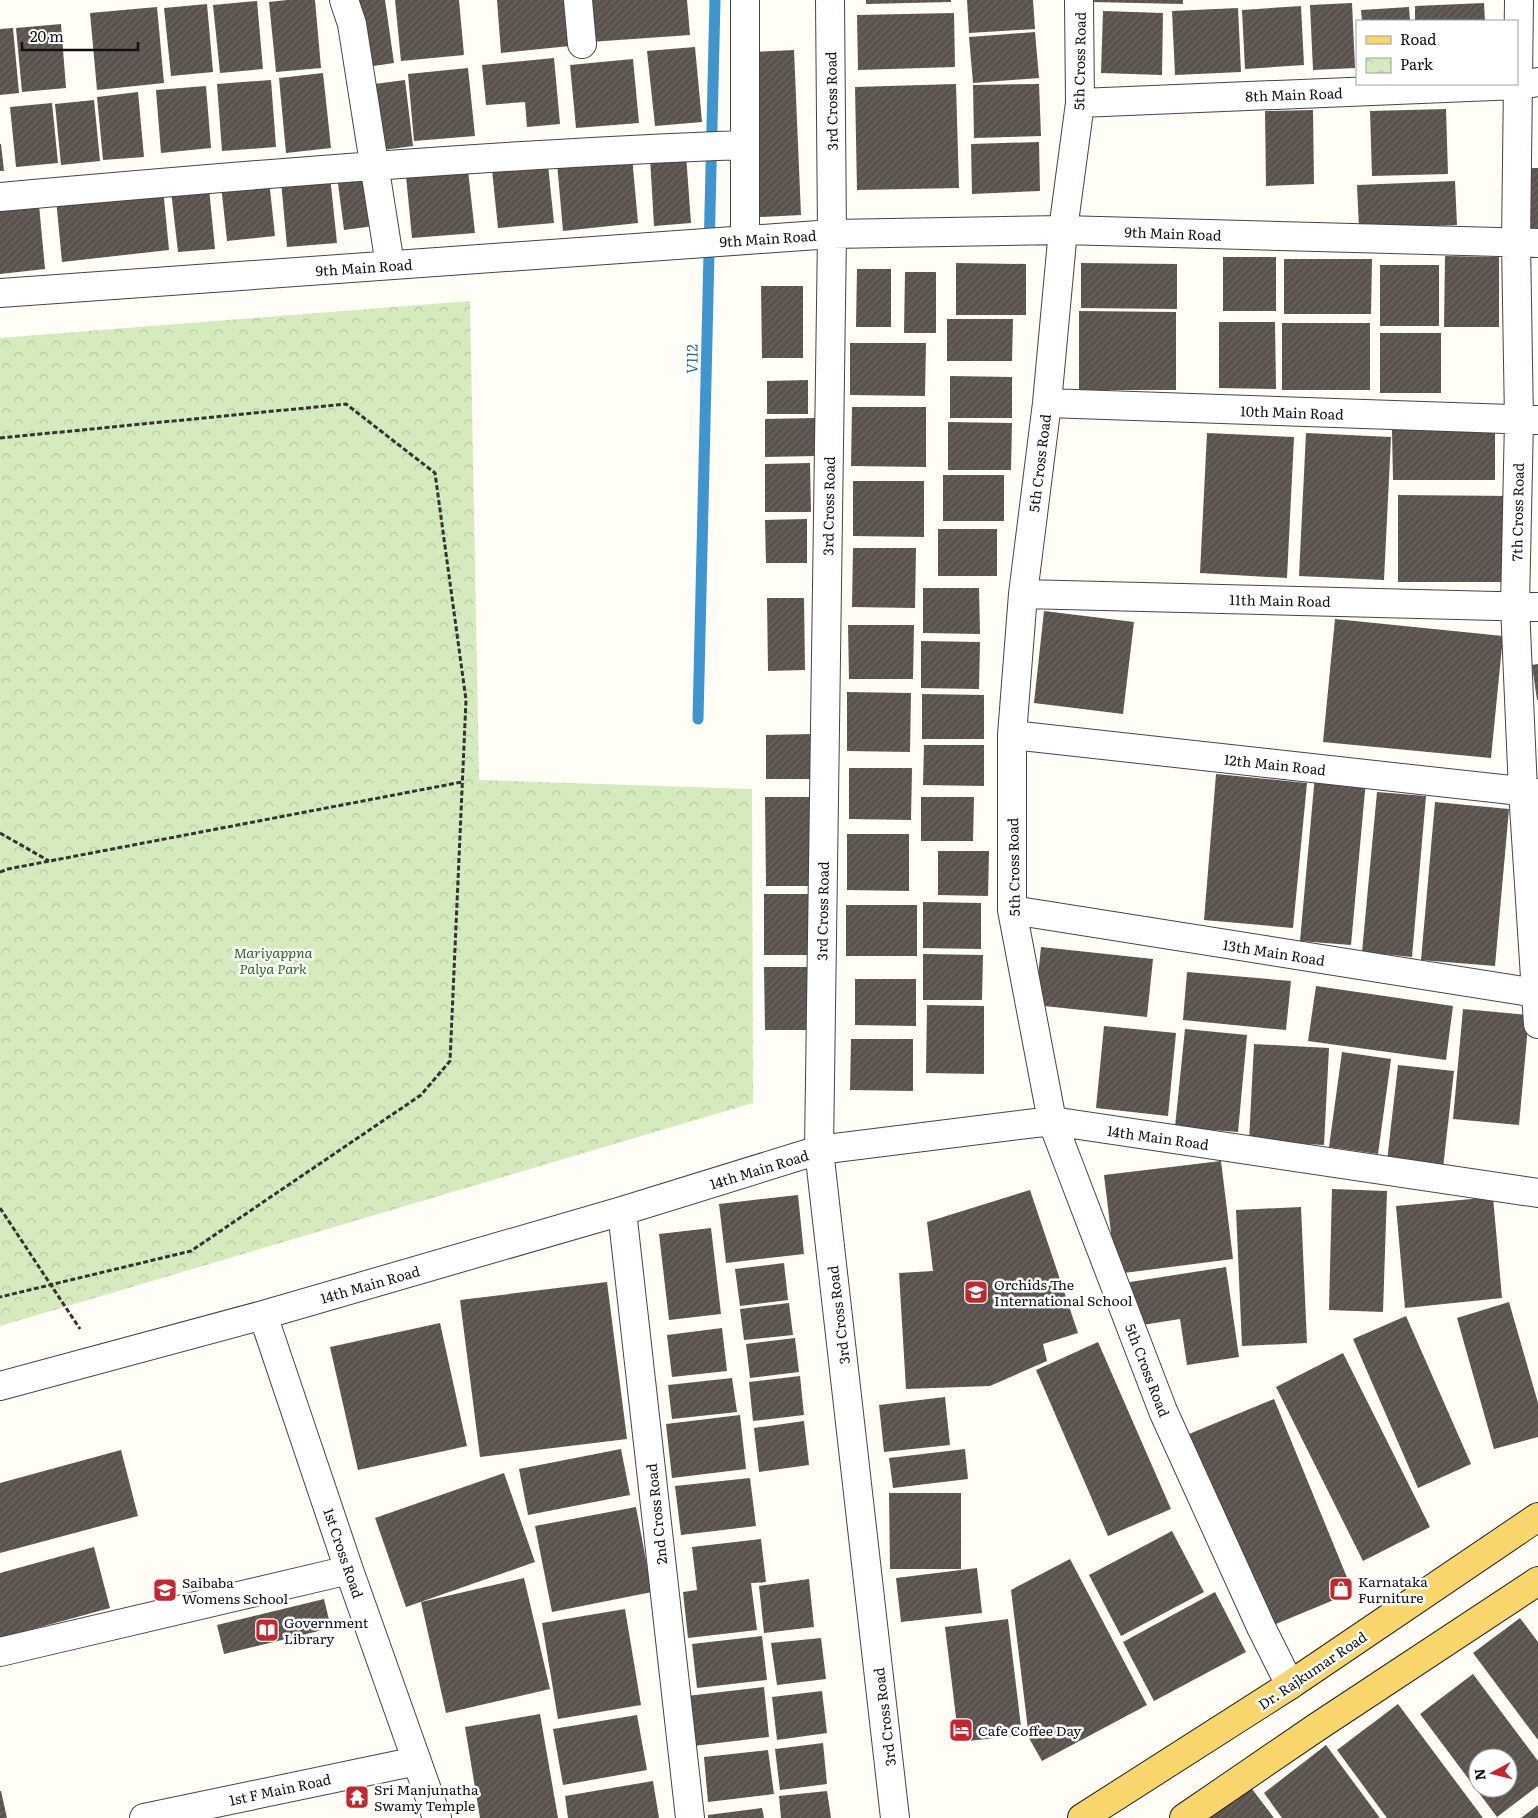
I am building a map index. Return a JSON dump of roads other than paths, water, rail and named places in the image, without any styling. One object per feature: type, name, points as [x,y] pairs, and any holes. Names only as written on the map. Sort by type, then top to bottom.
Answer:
[{"type":"main road","name":"Dr. Rajkumar Road","points":[[1082,1818],[1290,1686],[1538,1517]]},
{"type":"main road","points":[[1184,1818],[1317,1727],[1538,1581]]},
{"type":"street","points":[[344,0],[352,24],[390,265]]},
{"type":"street","points":[[578,0],[582,44]]},
{"type":"street","points":[[736,241],[737,145],[745,0]]},
{"type":"street","name":"3rd Cross Road","points":[[830,0],[832,234],[819,1150],[895,1818]]},
{"type":"street","name":"5th Cross Road","points":[[1079,0],[1080,103],[1063,230],[1047,403],[1023,594],[1012,735],[1012,910],[1052,1122],[1163,1410],[1261,1627],[1290,1686]]},
{"type":"street","name":"7th Cross Road","points":[[1519,0],[1528,84],[1529,420],[1526,606],[1538,1024]]},
{"type":"street","name":"8th Main Road","points":[[1080,103],[1504,85]]},
{"type":"street","points":[[0,197],[374,165],[506,156],[737,145]]},
{"type":"street","name":"9th Main Road","points":[[0,293],[832,234],[1063,230],[1527,243]]},
{"type":"street","name":"10th Main Road","points":[[1047,403],[1529,420]]},
{"type":"street","name":"11th Main Road","points":[[1023,594],[1526,606]]},
{"type":"street","name":"12th Main Road","points":[[1012,735],[1531,792]]},
{"type":"street","name":"13th Main Road","points":[[1012,910],[1536,993]]},
{"type":"street","name":"14th Main Road","points":[[0,1386],[263,1315],[819,1150],[1052,1122],[1538,1193]]},
{"type":"street","name":"2nd Cross Road","points":[[622,1210],[690,1818]]},
{"type":"street","name":"1st Cross Road","points":[[263,1315],[349,1570],[437,1818]]},
{"type":"street","points":[[0,1652],[349,1570]]},
{"type":"street","name":"1st F Main Road","points":[[144,1818],[417,1761]]},
{"type":"waterway","name":"V112","points":[[698,719],[715,0]]},
{"type":"place","name":"Orchids The International School","points":[[976,1292]]},
{"type":"place","name":"Karnataka Furniture","points":[[1341,1589]]},
{"type":"place","name":"Saibaba Womens School","points":[[165,1590]]},
{"type":"place","name":"Government Library","points":[[267,1630]]},
{"type":"place","name":"Cafe Coffee Day","points":[[961,1730]]},
{"type":"place","name":"Sri Manjunatha Swamy Temple","points":[[357,1797]]},
{"type":"park label","name":"Mariyappna Palya Park","points":[[273,960]]}]
